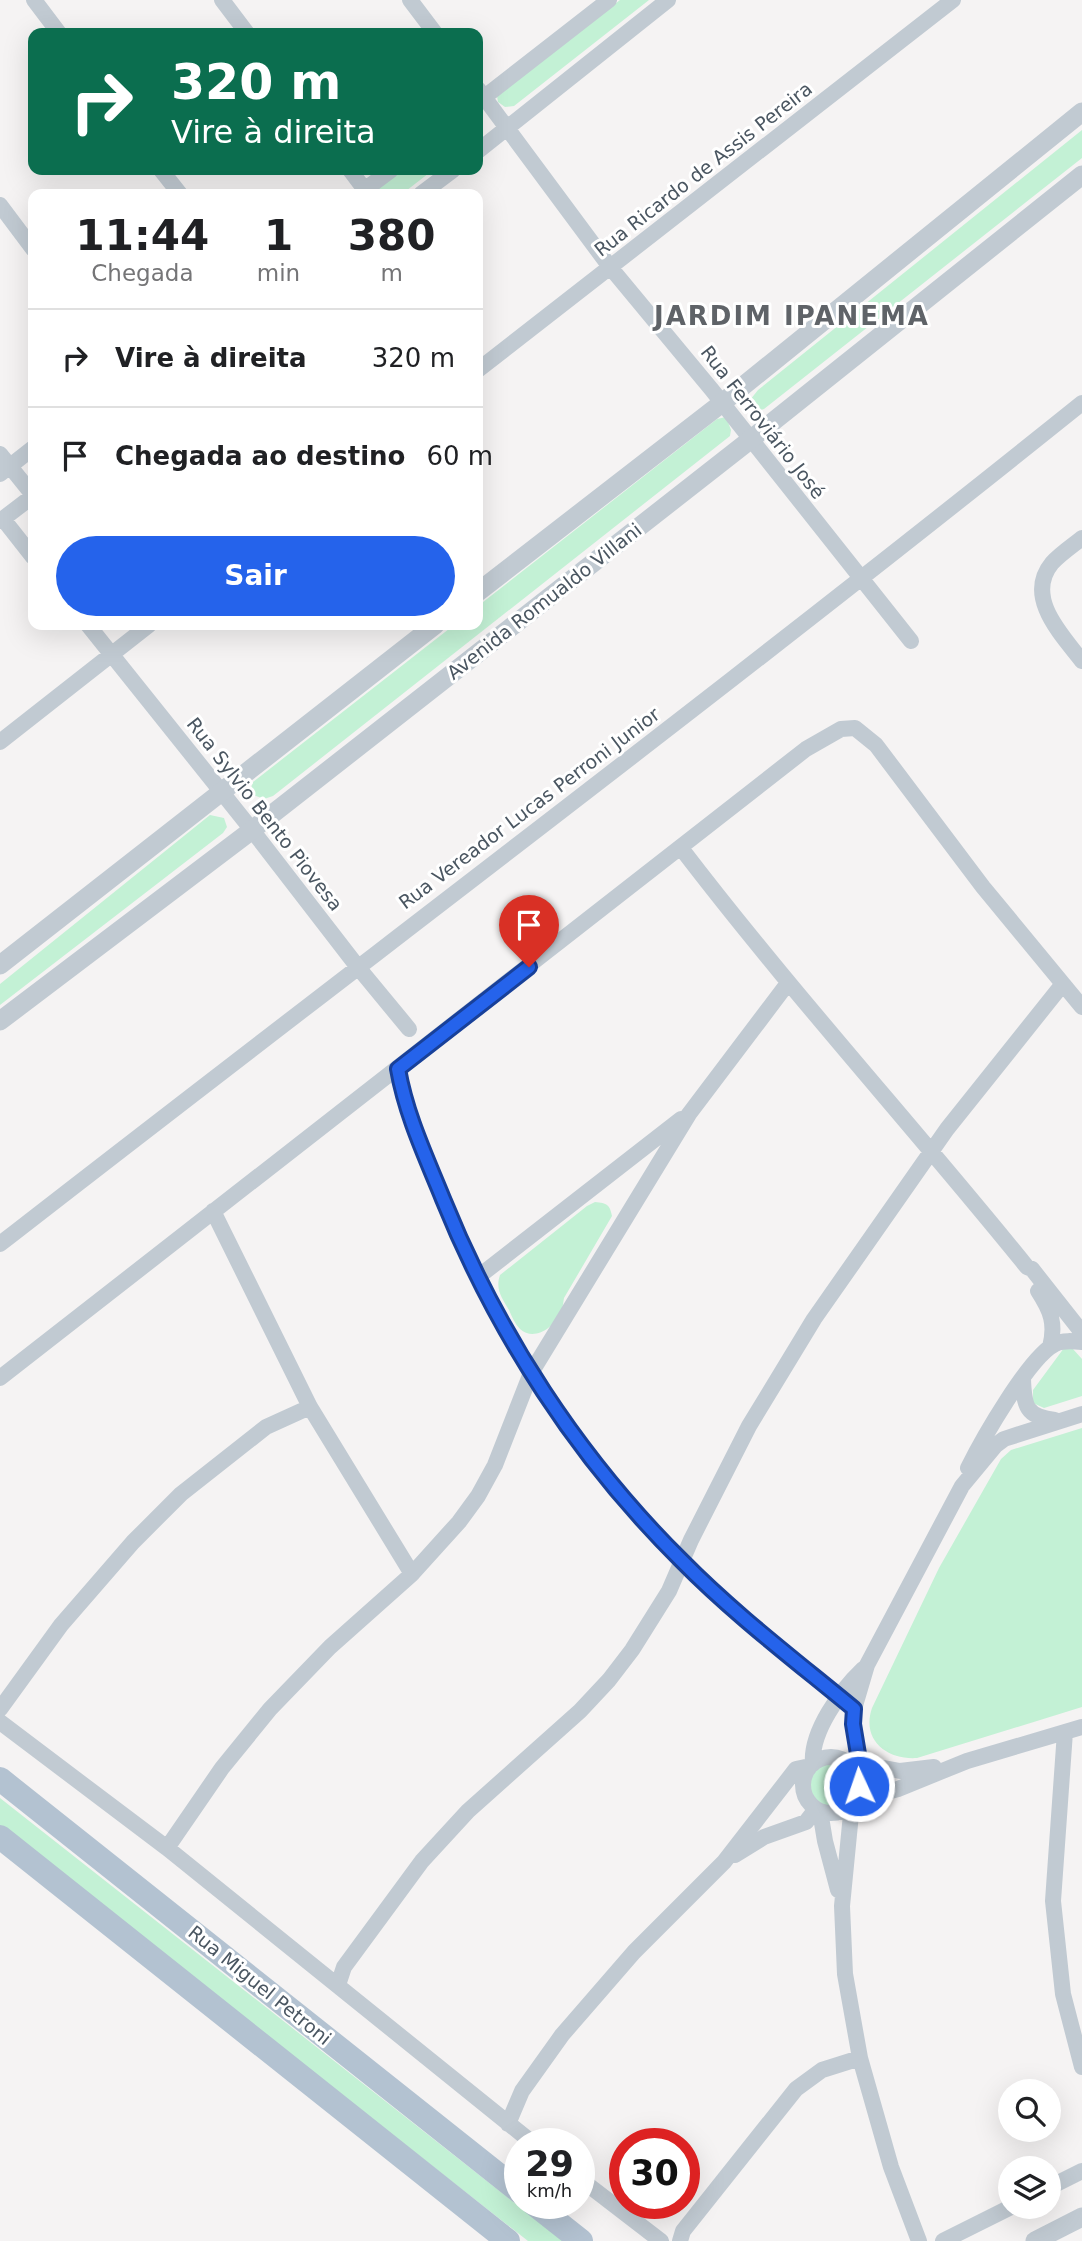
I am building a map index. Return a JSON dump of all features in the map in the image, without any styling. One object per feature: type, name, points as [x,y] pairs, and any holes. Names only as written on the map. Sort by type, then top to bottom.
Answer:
[{"type":"main road","name":"Rua Miguel Petroni","points":[[0,1779],[504,2179]]},
{"type":"main road","points":[[0,1837],[508,2241]]},
{"type":"main road","points":[[553,2219],[580,2241]]},
{"type":"street","points":[[34,0],[55,28]]},
{"type":"street","points":[[222,0],[243,28]]},
{"type":"street","points":[[410,0],[431,28]]},
{"type":"street","points":[[483,146],[668,0]]},
{"type":"street","name":"Rua Ricardo de Assis Pereira","points":[[483,366],[953,0]]},
{"type":"street","points":[[483,94],[604,2]]},
{"type":"street","name":"Rua Ferroviário José","points":[[483,100],[610,267],[911,641]]},
{"type":"street","points":[[483,588],[722,403],[1082,112]]},
{"type":"street","name":"Avenida Romualdo Villani","points":[[0,1021],[252,830],[750,440],[1082,174]]},
{"type":"street","points":[[165,175],[176,189]]},
{"type":"street","points":[[366,189],[384,175]]},
{"type":"street","points":[[428,189],[446,175]]},
{"type":"street","points":[[0,205],[28,242]]},
{"type":"street","name":"Rua Vereador Lucas Perroni Junior","points":[[0,1244],[357,966],[861,580],[1082,403]]},
{"type":"street","points":[[28,451],[3,465],[28,491]]},
{"type":"street","points":[[28,500],[2,520],[28,550]]},
{"type":"street","points":[[1082,538],[1053,561],[1043,580],[1042,594],[1044,607],[1056,628],[1082,661]]},
{"type":"street","name":"Rua Sylvio Bento Piovesa","points":[[92,630],[409,1029]]},
{"type":"street","points":[[0,742],[142,630]]},
{"type":"street","points":[[0,965],[220,790],[428,630]]},
{"type":"street","points":[[0,1378],[806,749],[841,729],[855,728],[877,746],[983,887],[1082,1007]]},
{"type":"street","points":[[681,848],[788,982],[932,1150],[1027,1267],[1032,1269],[1082,1336]]},
{"type":"street","points":[[167,1848],[222,1768],[270,1709],[337,1640],[412,1574],[446,1539],[478,1496],[509,1434],[531,1373],[689,1114],[788,982]]},
{"type":"street","points":[[338,1985],[344,1967],[422,1861],[468,1811],[570,1720],[609,1680],[632,1650],[663,1600],[749,1426],[814,1319],[932,1150],[1062,985]]},
{"type":"street","points":[[398,1069],[416,1131],[453,1224],[478,1277],[531,1373],[576,1439],[681,1561],[854,1709]]},
{"type":"street","points":[[478,1277],[689,1114]]},
{"type":"street","points":[[213,1211],[310,1407],[412,1574]]},
{"type":"street","points":[[1027,1267],[1027,1273],[1051,1311],[1054,1333],[1050,1347]]},
{"type":"street","points":[[962,1486],[979,1447],[1013,1391],[1041,1355],[1050,1347],[1064,1342],[1082,1342]]},
{"type":"street","points":[[1023,1379],[1025,1401],[1030,1411],[1037,1417],[1060,1420]]},
{"type":"street","points":[[0,1709],[61,1625],[133,1542],[181,1494],[266,1427],[310,1407]]},
{"type":"street","points":[[854,1769],[858,1754],[853,1724],[854,1709],[867,1665],[962,1486],[1004,1439],[1082,1414]]},
{"type":"street","points":[[842,1906],[818,1810],[805,1797],[803,1781],[811,1765],[814,1745],[838,1696],[867,1665]]},
{"type":"street","points":[[0,1722],[167,1848],[514,2128]]},
{"type":"street","points":[[818,1810],[837,1813],[853,1803],[898,1789],[967,1761],[1082,1727]]},
{"type":"street","points":[[1065,1732],[1053,1901],[1063,1994],[1082,2067]]},
{"type":"street","points":[[508,2123],[522,2091],[562,2035],[634,1952],[724,1862],[796,1769],[830,1757],[847,1762],[854,1769],[859,1786],[853,1803],[842,1906],[845,1974],[860,2058],[891,2167],[919,2241]]},
{"type":"street","points":[[854,1769],[868,1765],[893,1771],[914,1771],[967,1761]]},
{"type":"street","points":[[724,1862],[764,1837],[806,1822],[818,1810]]},
{"type":"street","points":[[680,2241],[683,2231],[796,2089],[822,2070],[860,2058]]},
{"type":"street","points":[[1061,2182],[1082,2171]]},
{"type":"street","points":[[595,2190],[661,2241]]},
{"type":"street","points":[[943,2241],[998,2214]]},
{"type":"street","points":[[1035,2241],[1082,2217]]},
{"type":"green space","points":[[620,0],[649,0],[514,106],[505,107],[498,102],[497,96]]},
{"type":"green space","points":[[1082,130],[1082,158],[764,409],[752,409],[750,400],[758,390]]},
{"type":"green space","points":[[396,175],[427,175],[408,189],[377,189]]},
{"type":"green space","points":[[726,417],[731,430],[730,436],[273,796],[264,799],[253,795],[253,782],[448,630],[483,630],[483,602],[717,419]]},
{"type":"green space","points":[[210,815],[224,818],[227,827],[223,833],[0,1005],[0,984]]},
{"type":"green space","points":[[595,1202],[607,1205],[612,1216],[564,1298],[560,1314],[553,1324],[543,1331],[525,1333],[517,1325],[502,1297],[498,1285],[500,1275]]},
{"type":"green space","points":[[1064,1348],[1072,1348],[1082,1359],[1082,1396],[1044,1408],[1033,1403],[1033,1390]]},
{"type":"green space","points":[[1082,1428],[1082,1707],[917,1758],[896,1756],[887,1751],[879,1746],[870,1730],[872,1708],[939,1568],[1001,1459],[1011,1450]]},
{"type":"green space","points":[[830,1764],[845,1770],[851,1785],[845,1800],[830,1806],[815,1800],[809,1785],[815,1770]]},
{"type":"green space","points":[[0,1798],[504,2195],[504,2219],[535,2219],[563,2241],[528,2241],[0,1827]]},
{"type":"district","name":"JARDIM IPANEMA","points":[[792,316]]},
{"type":"route","points":[[529,967],[398,1069],[416,1131],[453,1224],[478,1277],[531,1373],[576,1439],[681,1561],[854,1709],[853,1724],[858,1762],[854,1769],[859,1786]]}]
